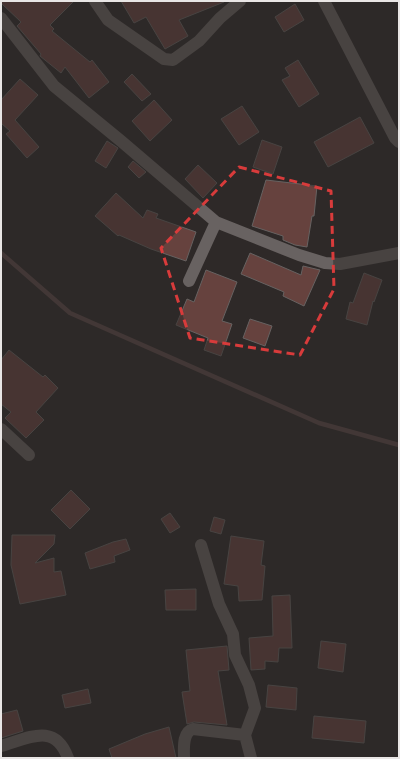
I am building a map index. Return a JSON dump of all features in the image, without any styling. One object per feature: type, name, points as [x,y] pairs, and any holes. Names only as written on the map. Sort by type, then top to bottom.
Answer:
[{"type":"street","points":[[95,1],[108,20],[164,59],[173,60],[200,41],[220,18],[240,1]]},
{"type":"street","points":[[324,1],[395,138],[399,142]]},
{"type":"street","points":[[1,18],[54,86],[216,222],[299,256],[325,263],[340,264],[399,253]]},
{"type":"street","points":[[189,281],[216,222]]},
{"type":"street","points":[[1,429],[29,455]]},
{"type":"street","points":[[201,545],[219,604],[233,634],[235,655],[249,685],[255,708],[244,735],[251,758]]},
{"type":"street","points":[[184,758],[184,739],[190,730],[244,735]]},
{"type":"street","points":[[1,746],[34,736],[45,735],[56,739],[64,748],[68,758]]},
{"type":"highlighted area","points":[[239,167],[331,191],[334,289],[300,355],[190,338],[161,248]]},
{"type":"building","points":[[1,1],[74,1],[50,25],[54,29],[52,31],[90,62],[92,60],[109,82],[89,98],[65,67],[61,73],[40,56],[41,54],[17,26],[21,22],[1,3]]},
{"type":"building","points":[[121,1],[224,2],[179,20],[188,36],[165,49],[146,17],[134,23]]},
{"type":"building","points":[[295,4],[304,20],[284,32],[275,17]]},
{"type":"building","points":[[298,60],[319,94],[299,107],[282,80],[290,76],[285,68]]},
{"type":"building","points":[[132,74],[151,94],[142,101],[124,82]]},
{"type":"building","points":[[20,79],[38,95],[15,120],[39,147],[27,158],[6,134],[10,131],[1,123],[1,100]]},
{"type":"building","points":[[154,100],[172,120],[150,141],[132,121]]},
{"type":"building","points":[[242,106],[259,132],[239,145],[221,119]]},
{"type":"building","points":[[360,117],[374,143],[328,167],[314,142]]},
{"type":"building","points":[[262,140],[282,147],[273,174],[253,167]]},
{"type":"building","points":[[107,141],[118,148],[106,168],[95,161]]},
{"type":"building","points":[[133,161],[146,172],[139,178],[128,167]]},
{"type":"building","points":[[198,165],[217,183],[203,198],[185,179]]},
{"type":"building","points":[[266,180],[317,186],[314,216],[312,216],[307,247],[295,245],[283,240],[283,236],[252,226]]},
{"type":"building","points":[[116,193],[143,218],[147,210],[158,214],[156,218],[196,232],[186,261],[151,249],[119,235],[118,236],[95,216]]},
{"type":"building","points":[[250,253],[301,275],[303,266],[320,270],[304,306],[283,296],[284,292],[241,274]]},
{"type":"building","points":[[206,270],[237,282],[222,321],[232,324],[221,356],[204,350],[208,338],[176,325],[187,299],[194,302]]},
{"type":"building","points":[[364,273],[382,280],[374,302],[373,301],[367,325],[346,319],[350,302],[353,303]]},
{"type":"building","points":[[250,319],[272,326],[265,346],[243,338]]},
{"type":"building","points":[[9,350],[43,377],[45,375],[58,388],[36,412],[44,420],[26,438],[5,418],[11,412],[1,404],[1,360]]},
{"type":"building","points":[[71,490],[90,509],[70,529],[51,510]]},
{"type":"building","points":[[170,513],[180,527],[170,533],[161,519]]},
{"type":"building","points":[[214,517],[225,520],[221,534],[210,531]]},
{"type":"building","points":[[12,535],[55,535],[54,544],[35,563],[54,558],[54,572],[61,571],[66,595],[20,604],[11,565]]},
{"type":"building","points":[[231,536],[264,541],[261,565],[265,566],[262,600],[239,601],[238,586],[224,584]]},
{"type":"building","points":[[126,539],[130,550],[114,556],[115,562],[90,569],[85,553],[113,542]]},
{"type":"building","points":[[196,589],[196,610],[166,610],[165,590]]},
{"type":"building","points":[[290,595],[292,648],[279,648],[278,662],[265,661],[265,669],[251,670],[249,638],[273,636],[272,596]]},
{"type":"building","points":[[321,641],[346,644],[343,672],[318,668]]},
{"type":"building","points":[[227,646],[229,670],[218,671],[227,725],[194,722],[187,724],[182,692],[190,691],[186,650]]},
{"type":"building","points":[[268,685],[297,688],[296,710],[266,707]]},
{"type":"building","points":[[88,689],[91,703],[65,708],[62,695]]},
{"type":"building","points":[[17,710],[23,731],[1,738],[1,714]]},
{"type":"building","points":[[314,716],[366,721],[364,743],[312,738]]},
{"type":"building","points":[[169,727],[176,758],[112,758],[109,749],[145,734]]},
{"type":"waterway","points":[[1,253],[70,313],[319,423],[399,445]]}]
